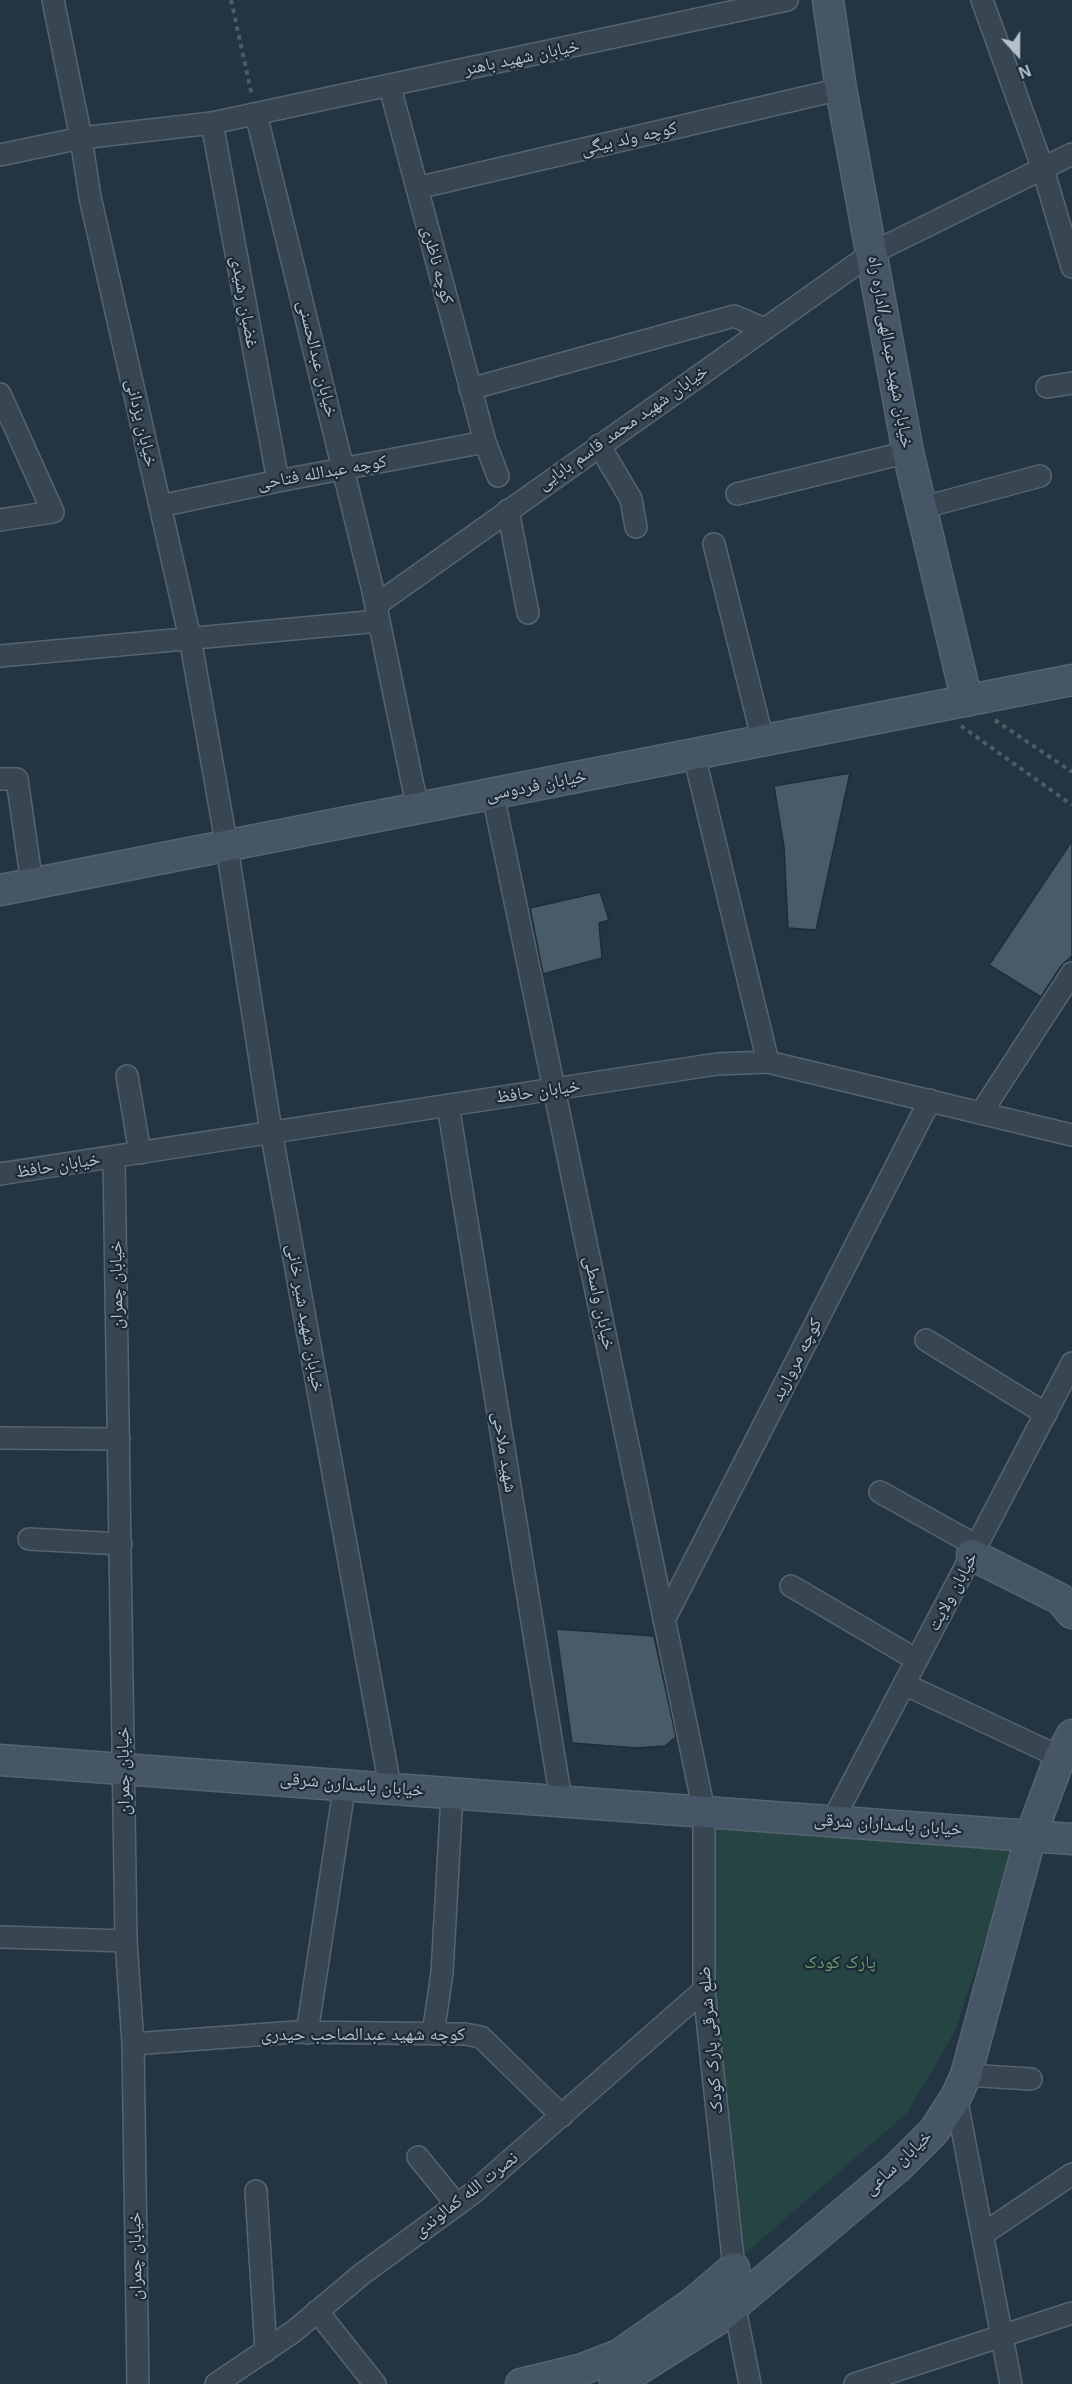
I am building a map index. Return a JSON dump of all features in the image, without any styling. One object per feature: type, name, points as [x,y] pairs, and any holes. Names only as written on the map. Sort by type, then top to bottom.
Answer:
[{"type":"street","name":"خیابان یزدانی","points":[[53,0],[81,138],[90,197],[190,638],[227,847]]},
{"type":"street","name":"خیابان شهید باهنر","points":[[0,155],[81,138],[212,123],[390,87],[787,0]]},
{"type":"street","name":"خیابان شهید عبدالهی/اداره راه","points":[[828,0],[841,89],[908,452],[967,701]]},
{"type":"street","points":[[982,0],[1043,170],[1072,267]]},
{"type":"street","name":"کوچه ناظری","points":[[390,87],[484,442],[498,476]]},
{"type":"street","name":"کوچه ولد بیگی","points":[[417,188],[841,89]]},
{"type":"street","name":"خیابان عبدالحسنی","points":[[256,114],[344,470],[377,613],[418,810]]},
{"type":"street","name":"غضبان رشیدی","points":[[212,123],[278,481]]},
{"type":"street","name":"خیابان شهید محمد قاسم بابایی","points":[[377,613],[508,510],[872,253],[1072,154]]},
{"type":"street","points":[[470,389],[734,315],[765,329]]},
{"type":"street","points":[[1047,387],[1072,383]]},
{"type":"street","points":[[0,394],[53,512],[0,520]]},
{"type":"street","name":"کوچه عبدالله فتاحی","points":[[160,506],[484,442]]},
{"type":"street","points":[[600,445],[631,499],[636,527]]},
{"type":"street","points":[[737,494],[908,452]]},
{"type":"street","points":[[921,508],[1040,476]]},
{"type":"street","points":[[508,510],[528,613]]},
{"type":"street","points":[[714,544],[763,741]]},
{"type":"street","points":[[0,656],[190,638],[377,613]]},
{"type":"street","name":"خیابان فردوسی","points":[[0,890],[418,810],[1072,680]]},
{"type":"street","points":[[694,755],[768,1062]]},
{"type":"street","points":[[0,779],[17,779],[32,884]]},
{"type":"street","name":"خیابان واسطی","points":[[493,795],[704,1811]]},
{"type":"street","name":"خیابان شهید شیر خانی","points":[[227,847],[272,1131],[390,1787]]},
{"type":"street","points":[[981,1113],[1072,973]]},
{"type":"street","name":"خیابان حافظ","points":[[0,1174],[717,1064],[768,1062],[1072,1135]]},
{"type":"street","points":[[127,1076],[140,1153]]},
{"type":"street","name":"کوچه مروارید","points":[[664,1620],[930,1100]]},
{"type":"street","name":"شهید ملاحی","points":[[448,1105],[561,1800]]},
{"type":"street","name":"خیابان چمران","points":[[114,1157],[126,1941],[133,2043],[138,2384]]},
{"type":"street","points":[[926,1340],[1046,1414]]},
{"type":"street","name":"خیابان ولایت","points":[[833,1821],[1072,1366]]},
{"type":"street","points":[[0,1438],[119,1439]]},
{"type":"street","points":[[880,1492],[974,1551],[1054,1595],[1072,1612]]},
{"type":"street","points":[[29,1539],[121,1544]]},
{"type":"street","points":[[791,1586],[917,1660]]},
{"type":"street","points":[[904,1684],[1066,1746]]},
{"type":"street","name":"خیابان ساعی","points":[[615,2384],[718,2319],[734,2303],[897,2168],[934,2131],[961,2086],[1031,1836],[1066,1746]]},
{"type":"street","name":"خیابان پاسدارن شرقی","points":[[0,1760],[345,1783],[452,1794],[704,1811]]},
{"type":"street","points":[[307,2033],[345,1783]]},
{"type":"street","points":[[432,2034],[442,1973],[452,1794]]},
{"type":"street","name":"خیابان پاسداران شرقی","points":[[704,1811],[1072,1839]]},
{"type":"street","name":"ضلع شرقی پارک کودک","points":[[704,1811],[704,1990],[734,2268],[734,2303],[750,2384]]},
{"type":"street","points":[[2,1937],[126,1941]]},
{"type":"street","name":"نصرت الله کمالوندی","points":[[216,2384],[266,2350],[317,2312],[362,2274],[457,2205],[562,2116],[704,1990]]},
{"type":"street","name":"کوچه شهید عبدالصاحب حیدری","points":[[133,2043],[307,2033],[432,2034],[481,2037],[562,2116]]},
{"type":"street","points":[[1011,2384],[982,2234],[961,2086],[1031,2079]]},
{"type":"street","points":[[418,2157],[457,2205]]},
{"type":"street","points":[[982,2234],[1072,2174]]},
{"type":"street","points":[[256,2191],[266,2350]]},
{"type":"street","points":[[521,2384],[583,2369],[619,2355],[693,2303],[734,2268]]},
{"type":"street","points":[[317,2312],[375,2384]]},
{"type":"street","points":[[855,2384],[880,2380],[1002,2335],[1072,2313]]},
{"type":"path","points":[[231,0],[256,114]]},
{"type":"path","points":[[967,701],[1072,772]]},
{"type":"path","points":[[934,707],[1072,805]]},
{"type":"green space","name":"پارک کودک","points":[[708,1815],[1009,1850],[1000,1895],[955,2031],[907,2113],[739,2259],[709,1989]]},
{"type":"building","points":[[850,773],[816,930],[788,928],[784,847],[774,786]]},
{"type":"building","points":[[1072,841],[1072,956],[1061,966],[1041,997],[989,965]]},
{"type":"building","points":[[600,892],[609,920],[599,923],[602,958],[543,974],[530,908]]},
{"type":"building","points":[[556,1629],[654,1636],[676,1737],[665,1746],[636,1748],[572,1743]]}]
